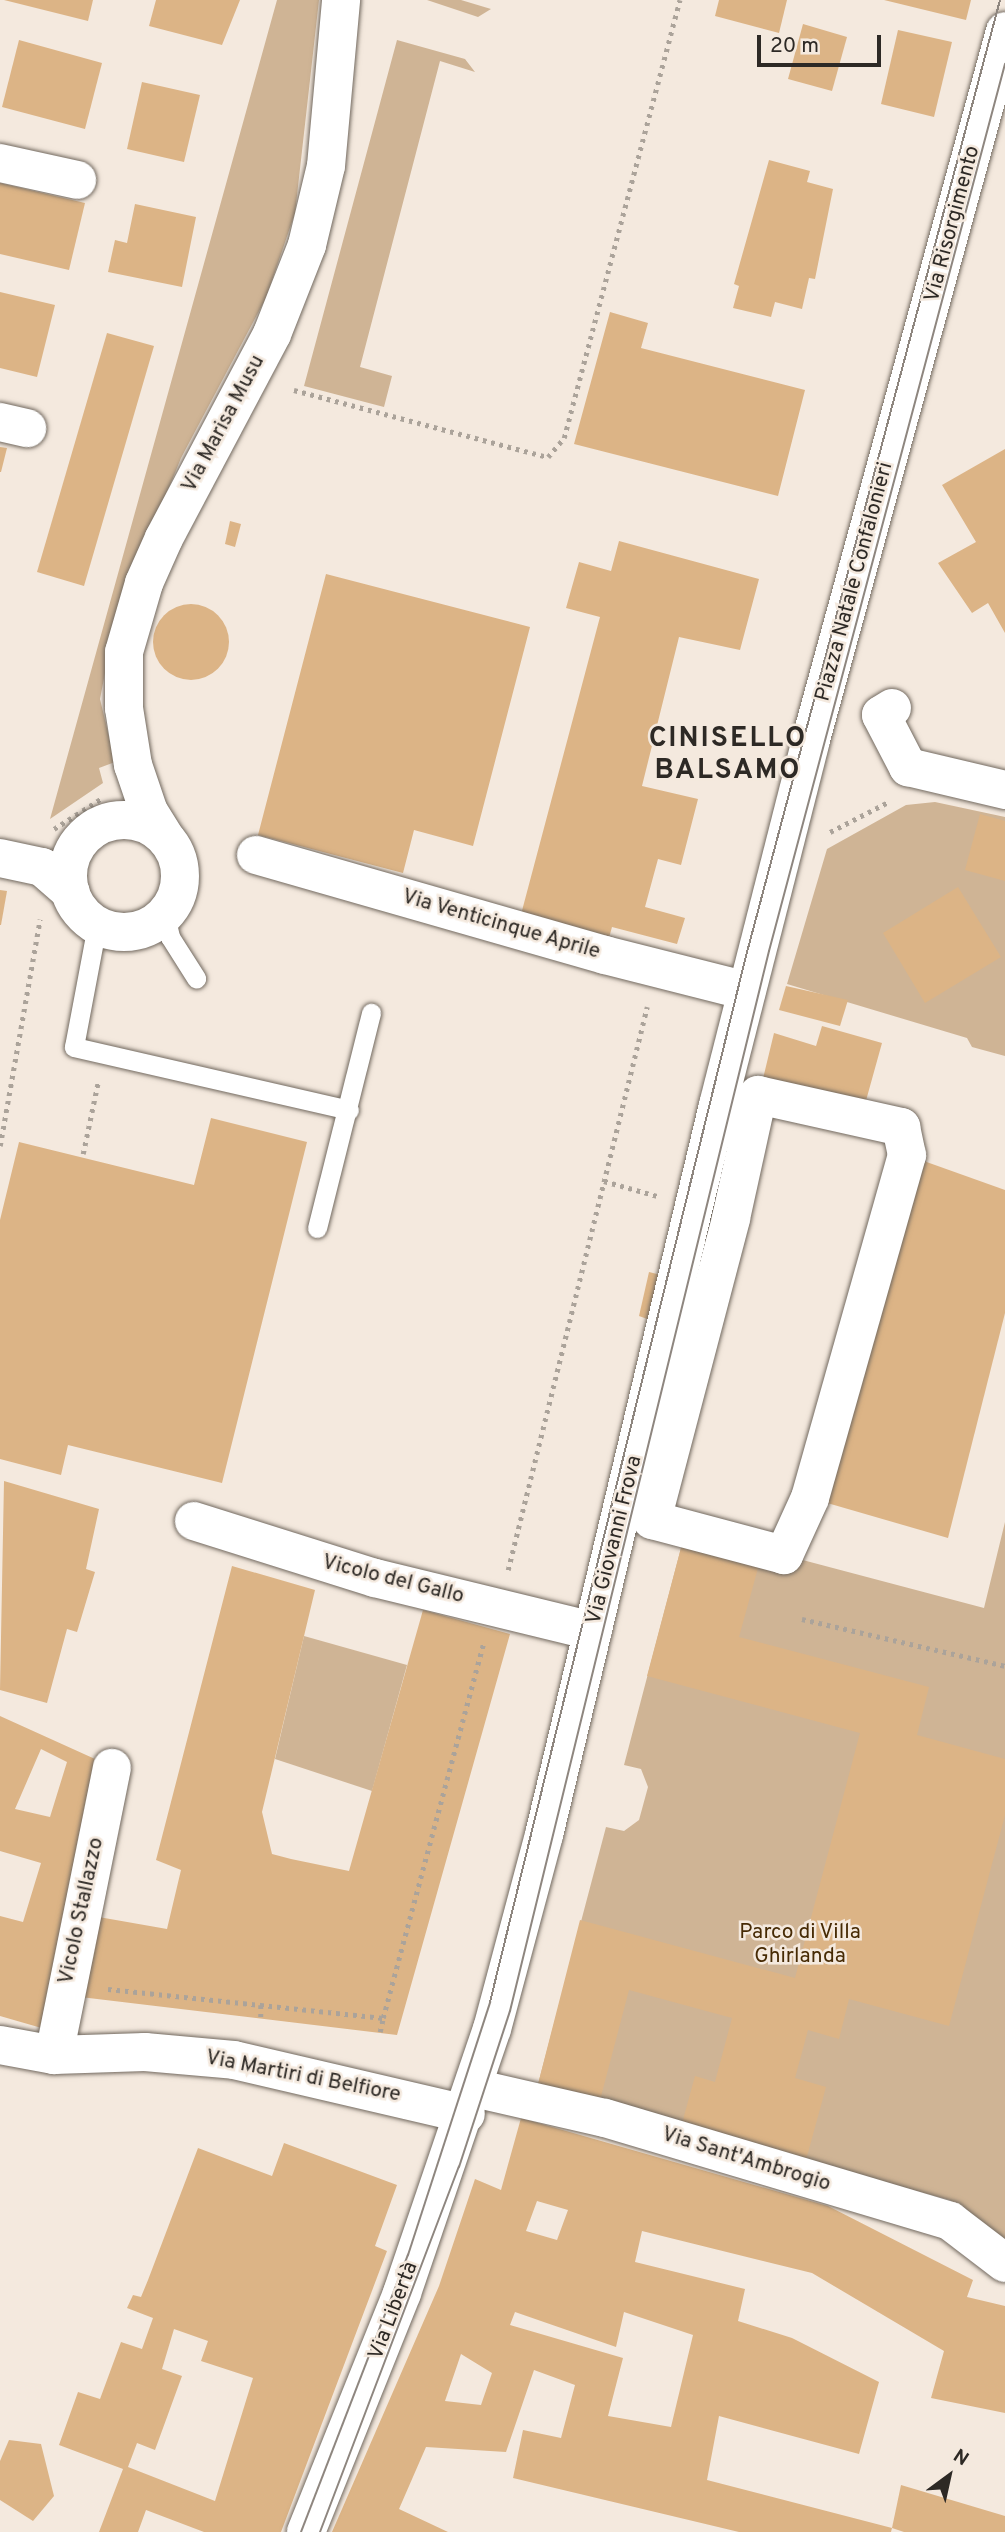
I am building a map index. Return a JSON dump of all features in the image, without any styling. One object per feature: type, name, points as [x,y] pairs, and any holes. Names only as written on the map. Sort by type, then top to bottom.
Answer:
[{"type":"street","name":"Via Marisa Musu","points":[[166,839],[149,812],[135,772],[124,708],[124,652],[144,583],[164,538],[272,334],[307,245],[326,166],[341,0]]},
{"type":"street","name":"Via Risorgimento","points":[[900,417],[1005,31]]},
{"type":"street","points":[[0,163],[77,180]]},
{"type":"street","name":"Piazza Natale Confalonieri","points":[[747,990],[900,417]]},
{"type":"street","points":[[892,708],[881,715],[908,767],[1003,790]]},
{"type":"street","points":[[137,822],[166,839],[180,865],[180,881],[164,915],[130,932],[97,925],[79,909],[56,903],[73,854],[99,826],[137,822]]},
{"type":"street","name":"Via Venticinque Aprile","points":[[256,855],[747,990]]},
{"type":"street","points":[[0,858],[43,867],[56,903]]},
{"type":"street","name":"Via Giovanni Frova","points":[[470,2101],[523,1919],[747,990]]},
{"type":"street","points":[[758,1095],[901,1127],[907,1155],[810,1498],[784,1555],[652,1520],[731,1218],[758,1095]]},
{"type":"street","name":"Vicolo del Gallo","points":[[194,1521],[375,1578],[593,1631]]},
{"type":"street","name":"Vicolo Stallazzo","points":[[54,2055],[113,1768]]},
{"type":"street","name":"Via Martiri di Belfiore","points":[[0,2045],[54,2055],[145,2052],[234,2060],[470,2101]]},
{"type":"street","name":"Via Sant'Ambrogio","points":[[470,2101],[606,2118],[950,2221],[1005,2263]]},
{"type":"street","name":"Via Libertà","points":[[306,2532],[402,2293],[470,2101]]},
{"type":"lane","points":[[164,915],[170,937],[196,978]]},
{"type":"lane","points":[[97,925],[74,1047],[349,1110]]},
{"type":"lane","points":[[317,1228],[349,1110],[371,1013]]},
{"type":"path","points":[[294,390],[548,457],[564,438],[680,0]]},
{"type":"path","points":[[53,829],[114,789]]},
{"type":"path","points":[[0,1146],[56,903]]},
{"type":"path","points":[[499,1606],[657,967]]},
{"type":"path","points":[[83,1153],[103,1054]]},
{"type":"path","points":[[802,1619],[1005,1666]]},
{"type":"path","points":[[380,2032],[484,1641]]},
{"type":"path","points":[[102,1988],[383,2018]]},
{"type":"path","points":[[261,2005],[261,2017]]},
{"type":"green space","points":[[277,0],[319,0],[295,213],[266,298],[181,458],[115,621],[100,699],[115,762],[99,768],[103,783],[50,819]]},
{"type":"green space","points":[[427,0],[461,0],[491,9],[478,17]]},
{"type":"green space","points":[[397,40],[465,59],[475,72],[440,61],[360,367],[392,376],[384,407],[304,386]]},
{"type":"green space","points":[[935,802],[1005,817],[1005,1056],[972,1047],[967,1038],[787,984],[827,849],[906,805]]},
{"type":"green space","name":"Parco di Villa Ghirlanda","points":[[1005,1522],[1005,2242],[950,2200],[537,2088],[606,1827],[624,1831],[639,1820],[648,1787],[641,1769],[624,1765],[686,1529],[984,1608]]},
{"type":"green space","points":[[304,1636],[407,1665],[372,1791],[275,1759]]},
{"type":"building","points":[[4,0],[93,0],[88,21]]},
{"type":"building","points":[[156,0],[240,0],[222,45],[149,26]]},
{"type":"building","points":[[719,0],[787,0],[779,33],[715,16]]},
{"type":"building","points":[[884,0],[971,0],[966,20]]},
{"type":"building","points":[[803,24],[847,37],[832,91],[788,79]]},
{"type":"building","points":[[898,30],[952,42],[934,117],[881,104]]},
{"type":"building","points":[[19,40],[102,63],[85,129],[2,107]]},
{"type":"building","points":[[142,82],[200,95],[184,162],[127,149]]},
{"type":"building","points":[[769,160],[810,171],[807,182],[833,189],[815,279],[809,278],[802,309],[775,302],[771,317],[733,308],[739,286],[734,284]]},
{"type":"building","points":[[0,183],[85,203],[69,270],[0,254]]},
{"type":"building","points":[[135,204],[196,217],[182,287],[108,272],[115,240],[127,243]]},
{"type":"building","points":[[0,292],[55,305],[37,377],[0,368]]},
{"type":"building","points":[[610,312],[648,323],[641,348],[805,390],[778,496],[574,444]]},
{"type":"building","points":[[107,333],[154,346],[84,586],[37,572]]},
{"type":"building","points":[[0,447],[7,448],[1,472],[0,472]]},
{"type":"building","points":[[1005,449],[1005,633],[988,603],[972,613],[938,563],[976,542],[942,485]]},
{"type":"building","points":[[230,521],[241,524],[235,547],[225,544]]},
{"type":"building","points":[[619,541],[759,579],[740,650],[679,637],[642,786],[698,799],[681,865],[658,859],[645,907],[685,918],[677,944],[612,927],[607,945],[519,922],[600,617],[566,608],[579,562],[611,571]]},
{"type":"building","points":[[326,574],[530,627],[473,846],[414,830],[403,873],[258,835]]},
{"type":"building","points":[[191,604],[205,607],[218,615],[226,628],[229,642],[226,656],[218,669],[205,677],[191,680],[177,677],[164,669],[156,656],[153,642],[156,628],[164,615],[177,607]]},
{"type":"building","points":[[980,814],[1005,821],[1005,881],[965,870]]},
{"type":"building","points":[[958,887],[1001,957],[925,1003],[883,933]]},
{"type":"building","points":[[0,890],[7,891],[1,925],[0,925]]},
{"type":"building","points":[[786,986],[848,1000],[840,1026],[779,1010]]},
{"type":"building","points":[[822,1026],[882,1043],[862,1115],[761,1087],[774,1033],[816,1046]]},
{"type":"building","points":[[211,1118],[307,1142],[222,1483],[68,1445],[61,1475],[0,1459],[0,1220],[19,1142],[194,1185]]},
{"type":"building","points":[[907,1155],[1005,1190],[1005,1313],[948,1538],[810,1498]]},
{"type":"building","points":[[649,1272],[661,1275],[650,1320],[639,1316]]},
{"type":"building","points":[[4,1481],[99,1509],[86,1569],[95,1572],[77,1632],[67,1629],[47,1703],[0,1690]]},
{"type":"building","points":[[686,1529],[763,1550],[739,1637],[929,1687],[917,1735],[1005,1759],[1005,1815],[949,2026],[849,1999],[839,2039],[808,2030],[795,2078],[826,2087],[806,2160],[681,2127],[695,2076],[715,2082],[732,2018],[629,1990],[599,2104],[537,2088],[580,1920],[795,1978],[860,1733],[647,1676]]},
{"type":"building","points":[[232,1566],[315,1590],[262,1812],[272,1854],[291,1859],[349,1871],[423,1610],[510,1634],[397,2035],[72,1996],[93,1916],[167,1929],[181,1870],[156,1860]]},
{"type":"building","points":[[0,1716],[95,1759],[86,1849],[45,2029],[0,2016],[0,1916],[23,1922],[41,1863],[0,1851]],"holes":[[[41,1749],[67,1762],[50,1817],[15,1809]]]},
{"type":"building","points":[[521,2118],[828,2206],[973,2280],[967,2297],[1005,2306],[1005,2413],[931,2398],[944,2351],[812,2273],[642,2231],[635,2262],[745,2289],[738,2321],[792,2338],[879,2382],[859,2454],[719,2416],[707,2480],[892,2528],[891,2532],[739,2532],[513,2478],[523,2430],[561,2438],[575,2385],[534,2370],[506,2452],[426,2447],[399,2509],[448,2532],[332,2532],[439,2286],[475,2179],[501,2190]],"holes":[[[537,2201],[568,2210],[557,2240],[526,2231]],[[515,2312],[616,2347],[624,2312],[693,2335],[671,2427],[608,2416],[623,2358],[510,2325]],[[461,2354],[492,2373],[481,2405],[445,2401]]]},
{"type":"building","points":[[284,2143],[397,2185],[375,2246],[387,2251],[281,2532],[204,2532],[146,2510],[138,2532],[99,2532],[123,2469],[59,2445],[78,2392],[100,2399],[121,2342],[142,2349],[153,2318],[127,2308],[133,2295],[141,2297],[198,2148],[272,2176]],"holes":[[[174,2329],[208,2341],[201,2361],[253,2378],[215,2501],[128,2467],[137,2443],[155,2450],[182,2376],[162,2369]]]},
{"type":"building","points":[[9,2440],[41,2444],[54,2496],[33,2521],[0,2500],[0,2461]]},
{"type":"building","points":[[901,2485],[1005,2516],[1005,2532],[904,2532],[892,2528]]},
{"type":"tram line","points":[[301,2532],[408,2255],[490,2002],[746,956],[1000,0]]},
{"type":"tram line","points":[[320,2532],[459,2167],[510,2011],[769,951],[1005,64]]},
{"type":"district","name":"CINISELLO BALSAMO","points":[[728,755]]}]
